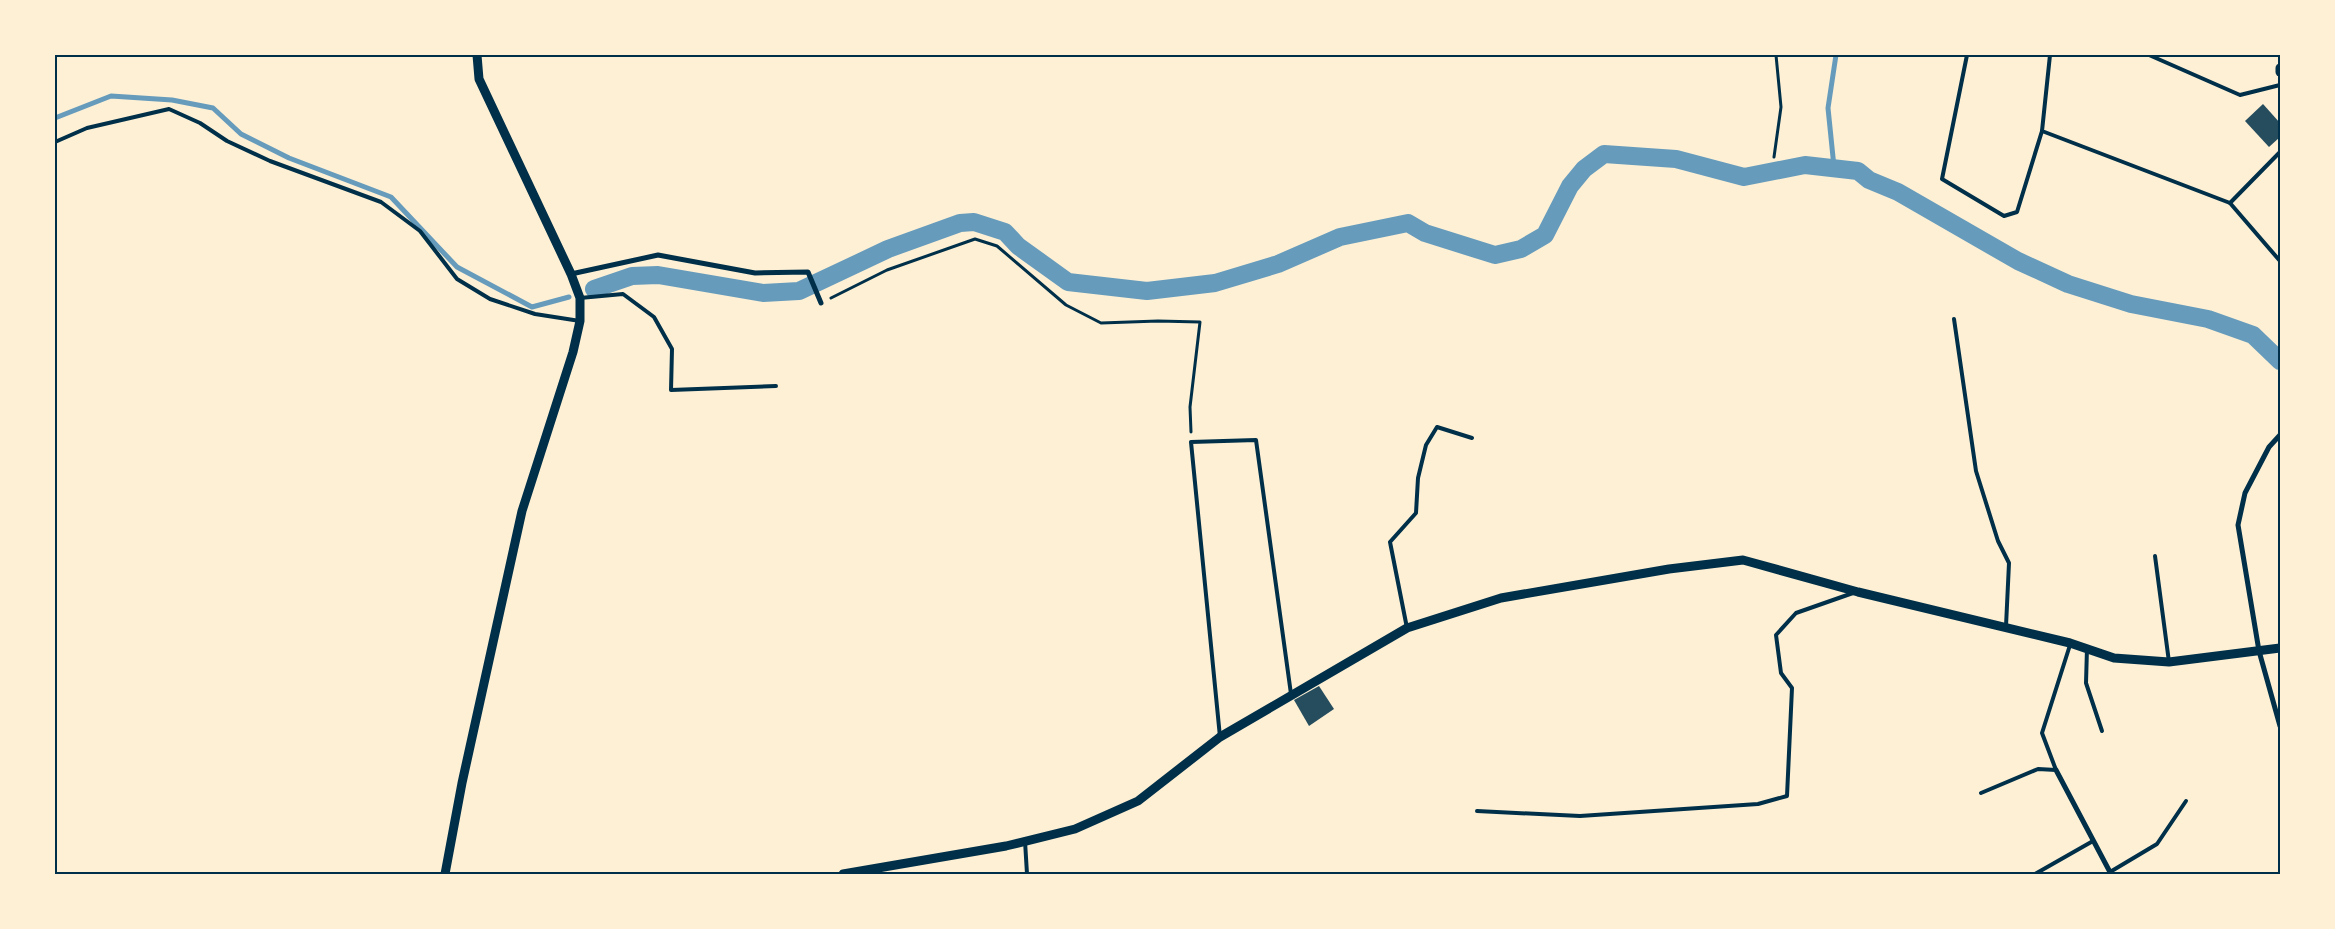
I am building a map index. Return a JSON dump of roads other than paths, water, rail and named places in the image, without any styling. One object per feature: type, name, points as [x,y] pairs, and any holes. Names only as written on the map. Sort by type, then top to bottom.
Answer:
[{"type":"street","points":[[445,874],[462,783],[522,512],[573,352],[580,321],[580,298],[571,274],[479,79],[477,55]]},
{"type":"street","points":[[571,274],[658,255],[755,273],[808,272],[821,303]]},
{"type":"street","points":[[2280,436],[2269,447],[2245,493],[2238,525],[2259,651],[2280,726]]},
{"type":"street","points":[[843,874],[914,863],[1075,829],[1138,801],[1220,737],[1407,628],[1501,598],[1669,569],[1743,560],[1858,592],[2070,643],[2114,658],[2169,662],[2280,648]]},
{"type":"street","points":[[2056,770],[2110,873]]},
{"type":"lane","points":[[1967,55],[1942,179],[2004,216],[2017,212],[2042,131],[2050,55]]},
{"type":"lane","points":[[2149,55],[2240,95],[2280,84]]},
{"type":"lane","points":[[55,142],[87,128],[169,108],[200,123],[227,141],[270,161],[381,202],[420,230],[457,279],[490,298],[534,314],[580,321]]},
{"type":"lane","points":[[2042,131],[2230,202],[2280,261]]},
{"type":"lane","points":[[2230,202],[2280,152]]},
{"type":"lane","points":[[580,298],[623,294],[654,317],[672,349],[671,390],[776,386]]},
{"type":"lane","points":[[1954,319],[1976,472],[1998,541],[2009,563],[2006,627]]},
{"type":"lane","points":[[1407,628],[1390,542],[1416,513],[1418,478],[1426,445],[1437,428],[1472,438]]},
{"type":"lane","points":[[1220,737],[1191,442],[1256,440],[1291,694]]},
{"type":"lane","points":[[2155,556],[2169,662]]},
{"type":"lane","points":[[1477,811],[1580,816],[1758,804],[1787,796],[1792,688],[1781,673],[1776,635],[1796,613],[1858,592]]},
{"type":"lane","points":[[1981,793],[2038,769],[2056,770],[2042,734],[2070,643]]},
{"type":"lane","points":[[2087,648],[2086,683],[2102,730]]},
{"type":"lane","points":[[2110,873],[2157,844],[2186,801]]},
{"type":"lane","points":[[1025,841],[1027,874]]},
{"type":"lane","points":[[2035,874],[2093,841]]},
{"type":"waterway","points":[[1834,167],[1828,108],[1836,55]]},
{"type":"waterway","points":[[55,118],[111,96],[172,100],[213,108],[241,134],[289,158],[391,197],[457,267],[532,307],[569,297]]},
{"type":"waterway","points":[[594,289],[632,276],[658,275],[763,293],[799,291],[888,249],[960,223],[974,222],[1005,232],[1018,246],[1068,282],[1147,291],[1215,283],[1278,264],[1340,237],[1408,223],[1425,233],[1495,255],[1521,249],[1545,235],[1570,186],[1584,169],[1604,154],[1676,159],[1744,177],[1805,165],[1858,171],[1869,180],[1898,192],[2018,261],[2068,284],[2131,304],[2208,319],[2253,335],[2280,361]]}]
